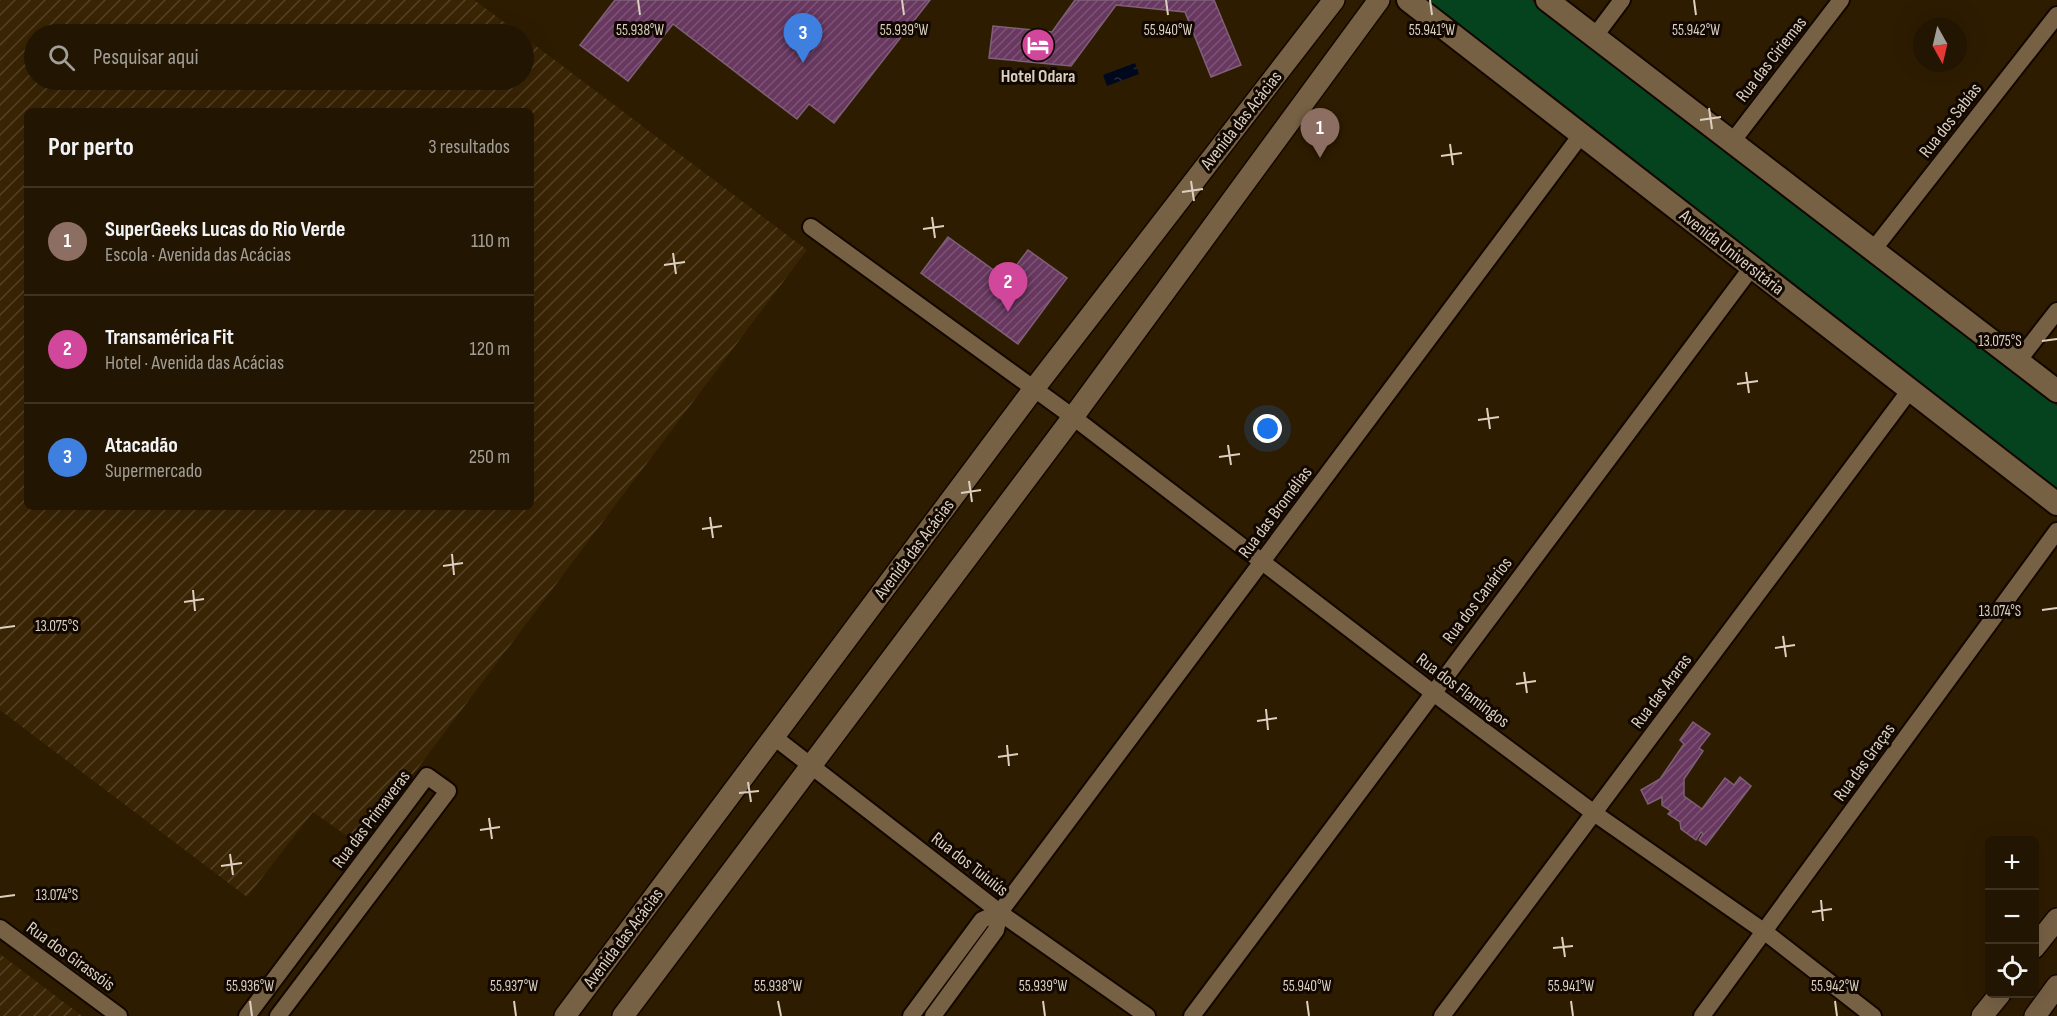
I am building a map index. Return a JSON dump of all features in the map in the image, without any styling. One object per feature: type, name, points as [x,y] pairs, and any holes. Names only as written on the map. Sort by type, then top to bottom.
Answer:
[{"type":"main road","name":"Avenida Universitária","points":[[1408,0],[2057,504]]},
{"type":"main road","points":[[1548,0],[2057,391]]},
{"type":"street","name":"Avenida das Acácias","points":[[565,1016],[1033,390],[1334,0]]},
{"type":"street","points":[[623,1016],[1073,417],[1379,0]]},
{"type":"street","points":[[1594,36],[1622,0]]},
{"type":"street","name":"Rua das Ciriemas","points":[[1732,142],[1841,0]]},
{"type":"street","name":"Rua dos Sabías","points":[[1873,250],[2057,15]]},
{"type":"street","name":"Rua das Bromélias","points":[[933,1016],[996,930],[1000,912],[1581,135]]},
{"type":"street","name":"Rua dos Flamingos","points":[[811,227],[1073,417],[1432,692],[1594,813],[1765,932],[1873,1016]]},
{"type":"street","name":"Rua dos Canários","points":[[1192,1016],[1752,267]]},
{"type":"street","points":[[2018,361],[2057,311]]},
{"type":"street","name":"Rua das Araras","points":[[1442,1016],[1910,390]]},
{"type":"street","name":"Rua das Graças","points":[[1702,1016],[2057,531]]},
{"type":"street","name":"Rua dos Tuiuiús","points":[[774,737],[812,764],[1000,912],[1147,1016]]},
{"type":"street","name":"Rua das Primaveras","points":[[248,1016],[427,776],[448,791],[278,1016]]},
{"type":"street","name":"Rua das Bromélias","points":[[911,1016],[982,920],[1000,912]]},
{"type":"street","points":[[2037,944],[2057,919]]},
{"type":"street","name":"Rua dos Girassóis","points":[[0,928],[119,1016]]},
{"type":"street","points":[[2035,1016],[2057,986]]},
{"type":"street","points":[[1982,1016],[1996,998]]},
{"type":"shaded area","points":[[0,0],[474,0],[506,24],[24,24],[24,90],[534,90],[534,45],[807,250],[360,845],[313,812],[247,897],[0,710]]},
{"type":"shaded area","points":[[0,954],[82,1016],[0,1016]]},
{"type":"green space","points":[[1421,0],[1531,0],[2057,406],[2057,488]]},
{"type":"water","points":[[1135,63],[1139,74],[1107,86],[1103,75]]},
{"type":"building","points":[[615,0],[930,0],[834,123],[809,104],[797,119],[673,24],[628,81],[580,45]]},
{"type":"building","name":"Hotel Odara","points":[[1075,0],[1214,0],[1241,65],[1211,77],[1185,12],[1116,5],[1071,66],[989,58],[993,26],[1052,32]]},
{"type":"building","points":[[948,237],[1006,279],[1028,250],[1067,278],[1018,344],[921,273]]},
{"type":"building","points":[[1693,722],[1710,734],[1699,748],[1703,751],[1684,779],[1684,796],[1702,809],[1725,778],[1734,785],[1740,777],[1751,786],[1706,845],[1699,840],[1703,834],[1701,832],[1696,840],[1681,829],[1680,822],[1668,814],[1671,811],[1662,805],[1662,797],[1648,804],[1641,790],[1660,779],[1684,744],[1680,740]]},
{"type":"place","name":"Hotel Odara","points":[[1038,45]]},
{"type":"place","name":"Atacadão","points":[[803,63]]},
{"type":"place","name":"SuperGeeks Lucas do Rio Verde","points":[[1320,158]]},
{"type":"place","name":"Transamérica Fit","points":[[1008,312]]}]
